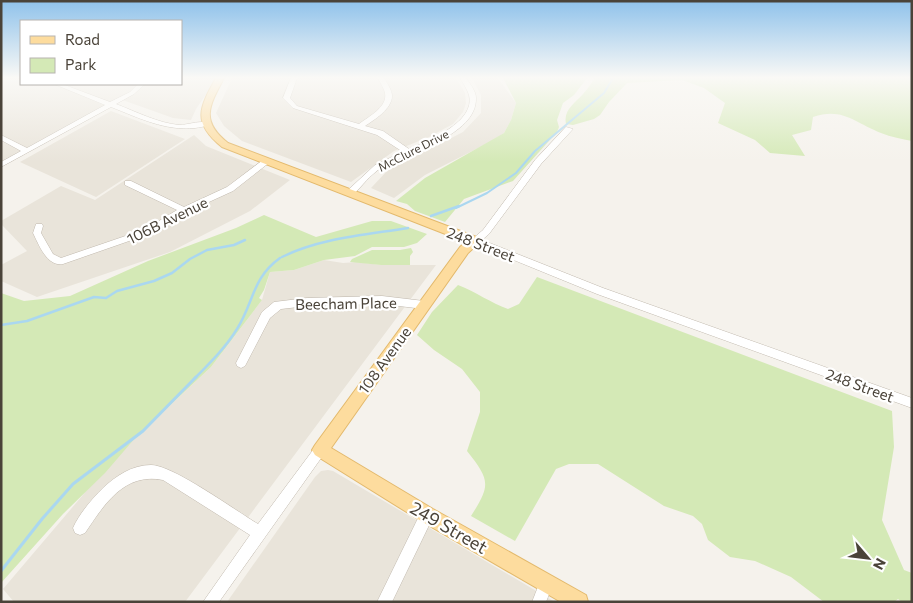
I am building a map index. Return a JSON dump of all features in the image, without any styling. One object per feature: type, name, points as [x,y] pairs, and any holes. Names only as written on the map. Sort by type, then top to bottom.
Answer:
[{"type":"main road","points":[[205,106],[206,124]]},
{"type":"main road","name":"248 Street","points":[[206,124],[214,136],[225,145],[475,242]]},
{"type":"main road","name":"108 Avenue","points":[[320,450],[464,250],[475,242]]},
{"type":"main road","name":"249 Street","points":[[320,450],[579,602]]},
{"type":"street","points":[[1,165],[107,106]]},
{"type":"street","points":[[116,106],[170,127],[206,124]]},
{"type":"street","points":[[294,106],[384,134],[408,152]]},
{"type":"street","points":[[360,127],[383,106]]},
{"type":"street","name":"McClure Drive","points":[[350,194],[379,167],[454,129],[469,115],[471,106]]},
{"type":"street","name":"108 Avenue","points":[[475,242],[486,232],[538,162],[569,129]]},
{"type":"street","points":[[1,137],[27,150]]},
{"type":"street","name":"106B Avenue","points":[[39,226],[37,233],[50,256],[60,262],[149,231],[184,210],[230,189],[266,162]]},
{"type":"street","points":[[128,183],[184,210]]},
{"type":"street","name":"248 Street","points":[[475,242],[600,291],[912,404]]},
{"type":"street","name":"Beecham Place","points":[[241,363],[266,315],[278,305],[307,302],[382,300],[424,305]]},
{"type":"street","name":"108 Avenue","points":[[210,602],[320,450]]},
{"type":"street","points":[[80,528],[96,504],[113,486],[130,476],[155,470],[165,474],[260,533]]},
{"type":"street","points":[[384,602],[427,514]]},
{"type":"street","points":[[539,602],[546,584]]},
{"type":"shaded area","points":[[1,106],[102,106],[1,162]]},
{"type":"shaded area","points":[[140,106],[198,106],[191,120],[173,118]]},
{"type":"shaded area","points":[[219,106],[465,106],[463,112],[453,124],[429,137],[394,151],[351,182],[242,141],[224,126],[216,113]]},
{"type":"shaded area","points":[[481,106],[515,106],[511,120],[504,133],[425,175],[394,198],[371,188],[387,171],[463,132],[481,113]]},
{"type":"shaded area","points":[[111,111],[185,139],[96,197],[20,162]]},
{"type":"shaded area","points":[[194,135],[206,146],[290,180],[250,211],[170,252],[37,297],[1,281],[1,265],[27,251],[1,224],[1,221],[61,186],[95,200]]},
{"type":"shaded area","points":[[324,260],[381,265],[436,265],[185,602],[14,602],[3,589],[116,456],[211,367],[262,300],[270,272],[294,270]]},
{"type":"shaded area","points":[[321,471],[333,471],[555,602],[227,602],[315,477]]},
{"type":"green space","points":[[515,106],[562,106],[557,120],[559,127],[557,132],[513,181],[464,199],[445,222],[415,211],[407,204],[396,201],[425,178],[504,133],[511,120]]},
{"type":"green space","points":[[571,106],[606,106],[600,115],[594,119],[573,125],[566,124],[568,111]]},
{"type":"green space","points":[[724,106],[912,106],[912,141],[885,134],[841,115],[823,114],[813,117],[811,130],[792,135],[805,156],[770,153],[755,140],[718,123]]},
{"type":"green space","points":[[264,215],[316,237],[372,221],[391,221],[427,234],[417,243],[404,247],[372,247],[355,256],[324,260],[294,270],[270,272],[259,298],[262,300],[211,367],[136,437],[105,473],[63,514],[1,583],[1,293],[24,301],[70,296],[148,261],[236,228]]},
{"type":"green space","points":[[411,248],[413,252],[410,256],[410,265],[350,262],[352,259],[372,250]]},
{"type":"green space","points":[[537,277],[892,411],[894,447],[882,520],[904,570],[912,573],[912,602],[902,602],[898,599],[894,602],[824,602],[791,577],[755,561],[730,557],[708,540],[702,524],[693,516],[664,506],[598,464],[569,464],[556,469],[515,541],[471,516],[485,489],[484,476],[467,451],[480,412],[480,392],[462,369],[434,350],[417,335],[432,312],[458,285],[508,309],[519,304]]},
{"type":"waterway","points":[[456,208],[487,193],[516,173],[535,151],[588,106]]},
{"type":"waterway","points":[[431,216],[459,206]]},
{"type":"waterway","points":[[282,257],[328,241],[408,228]]},
{"type":"waterway","points":[[1,325],[27,321],[94,297],[106,298],[117,291],[154,281],[172,273],[190,259],[207,250],[234,245],[245,240]]},
{"type":"waterway","points":[[196,377],[218,355],[233,336],[243,319],[259,282],[264,274],[280,258]]},
{"type":"waterway","points":[[1,571],[42,519],[73,484],[143,431],[196,377]]}]
